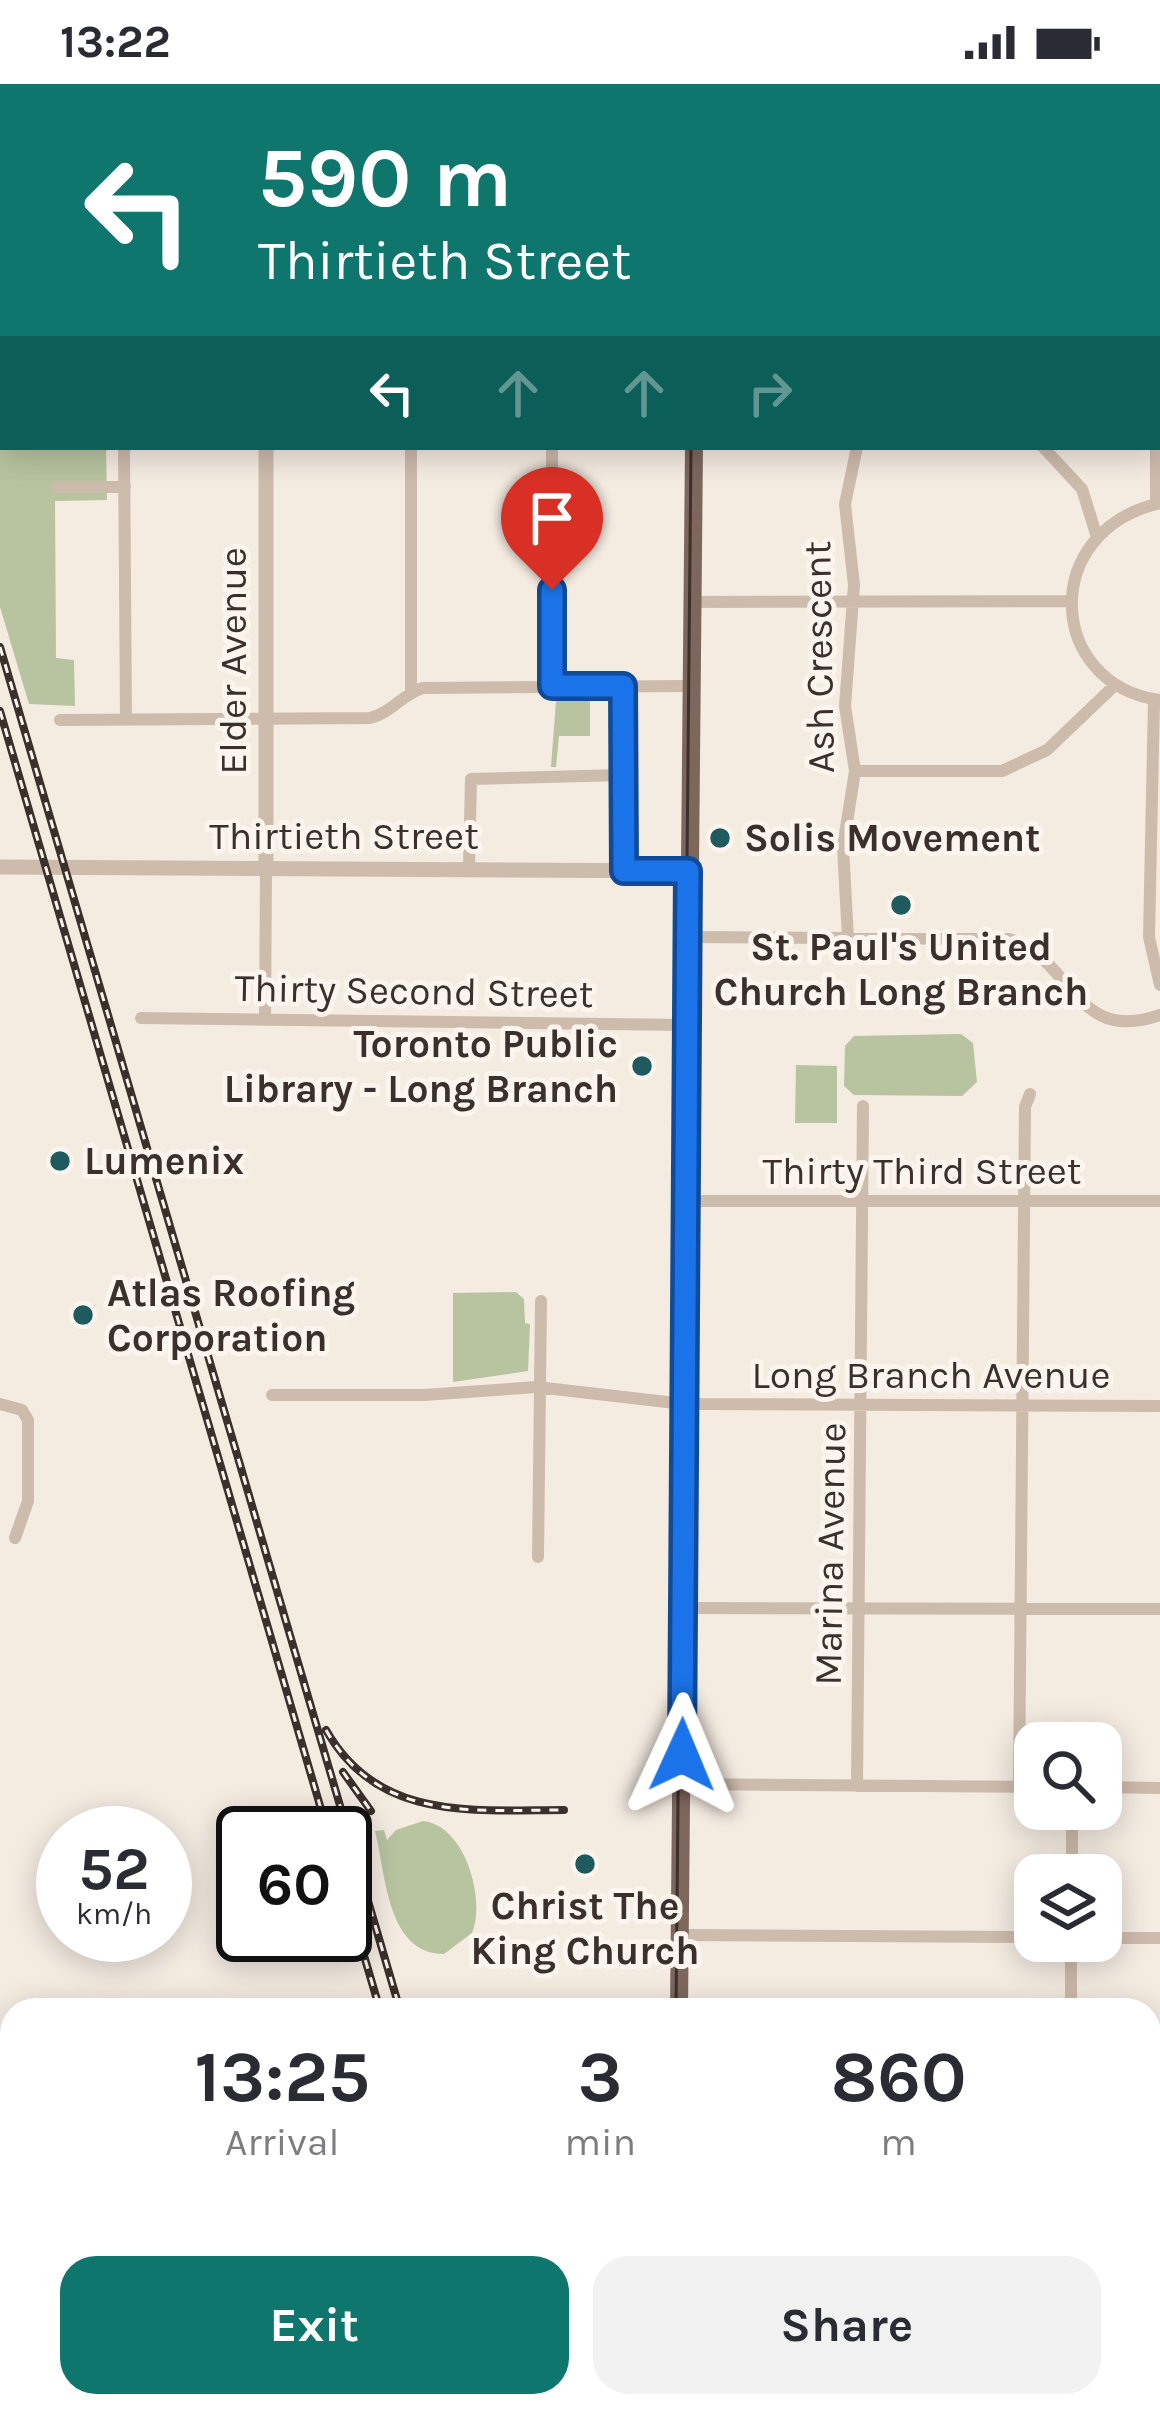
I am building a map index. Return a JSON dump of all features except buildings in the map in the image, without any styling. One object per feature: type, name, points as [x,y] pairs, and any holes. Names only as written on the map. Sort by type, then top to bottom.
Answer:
[{"type":"main road","points":[[690,1998],[691,1950],[667,1914],[670,1797],[681,1777],[683,1525],[694,1493],[695,1454],[695,1416],[672,1389],[673,1315],[684,1294],[694,450]]},
{"type":"main road","points":[[679,1998],[680,1935]]},
{"type":"street","points":[[124,450],[126,720]]},
{"type":"street","name":"Elder Avenue","points":[[265,1020],[266,450]]},
{"type":"street","points":[[60,720],[265,722],[370,718],[392,712],[410,691],[411,450]]},
{"type":"street","points":[[552,450],[552,686]]},
{"type":"street","name":"Ash Crescent","points":[[848,938],[843,848],[855,771],[845,706],[854,600],[845,504],[856,450]]},
{"type":"street","points":[[1046,450],[1071,474],[1091,506],[1096,534]]},
{"type":"street","points":[[1156,450],[1158,503],[1112,520],[1096,534],[1070,601],[1084,650],[1114,686],[1157,700],[1149,938],[1160,985]]},
{"type":"street","points":[[57,488],[125,487]]},
{"type":"street","points":[[1091,506],[1112,520]]},
{"type":"street","points":[[692,602],[1070,601]]},
{"type":"street","points":[[623,686],[624,871]]},
{"type":"street","points":[[410,691],[691,686]]},
{"type":"street","points":[[855,771],[1002,771],[1047,750],[1114,686]]},
{"type":"street","points":[[469,869],[471,778],[622,775]]},
{"type":"street","name":"Thirtieth Street","points":[[0,867],[688,871]]},
{"type":"street","points":[[687,937],[1009,939],[1027,946],[1092,1011],[1126,1021],[1160,1015]]},
{"type":"street","name":"Thirty Second Street","points":[[141,1018],[686,1024]]},
{"type":"street","points":[[1019,1722],[1026,1406],[1025,1107],[1030,1094]]},
{"type":"street","name":"Marina Avenue","points":[[857,1786],[863,1106]]},
{"type":"street","name":"Thirty Third Street","points":[[685,1202],[1160,1202]]},
{"type":"street","points":[[538,1556],[541,1301]]},
{"type":"street","name":"Long Branch Avenue","points":[[272,1395],[424,1395],[537,1387],[684,1404],[1160,1406]]},
{"type":"street","points":[[0,1404],[22,1410],[28,1420],[28,1501],[15,1538]]},
{"type":"street","points":[[683,1608],[1160,1610]]},
{"type":"street","points":[[681,1777],[857,1786],[1014,1787]]},
{"type":"street","points":[[1122,1787],[1160,1788]]},
{"type":"street","points":[[680,1935],[1014,1937]]},
{"type":"street","points":[[1122,1938],[1160,1938]]},
{"type":"street","points":[[1071,1998],[1072,1962]]},
{"type":"green space","points":[[0,450],[106,450],[107,500],[55,501],[56,658],[74,660],[75,706],[29,704],[0,607]]},
{"type":"green space","points":[[556,701],[590,701],[590,736],[559,736],[556,767],[551,767]]},
{"type":"green space","points":[[961,1034],[973,1043],[977,1082],[962,1096],[854,1095],[844,1086],[845,1046],[854,1036]]},
{"type":"green space","points":[[796,1065],[837,1066],[837,1123],[795,1123]]},
{"type":"green space","points":[[516,1292],[524,1299],[525,1323],[530,1324],[528,1371],[453,1382],[453,1293]]},
{"type":"green space","points":[[423,1821],[450,1835],[461,1849],[474,1884],[472,1933],[444,1954],[425,1951],[400,1927],[375,1831],[384,1830],[387,1840],[396,1830]]},
{"type":"tram line","points":[[676,1998],[691,450]]},
{"type":"railway","points":[[0,647],[396,1998]]},
{"type":"railway","points":[[0,711],[320,1806]]},
{"type":"railway","points":[[326,1730],[347,1760],[400,1796],[462,1809],[564,1810]]},
{"type":"railway","points":[[343,1772],[367,1806]]},
{"type":"railway","points":[[366,1962],[376,1998]]},
{"type":"place","name":"Solis Movement","points":[[720,838]]},
{"type":"place","name":"St. Paul's United Church Long Branch","points":[[901,905]]},
{"type":"place","name":"Toronto Public Library - Long Branch","points":[[642,1066]]},
{"type":"place","name":"Lumenix","points":[[60,1161]]},
{"type":"place","name":"Atlas Roofing Corporation","points":[[83,1315]]},
{"type":"place","name":"Christ The King Church","points":[[585,1864]]},
{"type":"route","points":[[552,590],[552,686],[623,686],[624,871],[688,871],[682,1755]]}]
